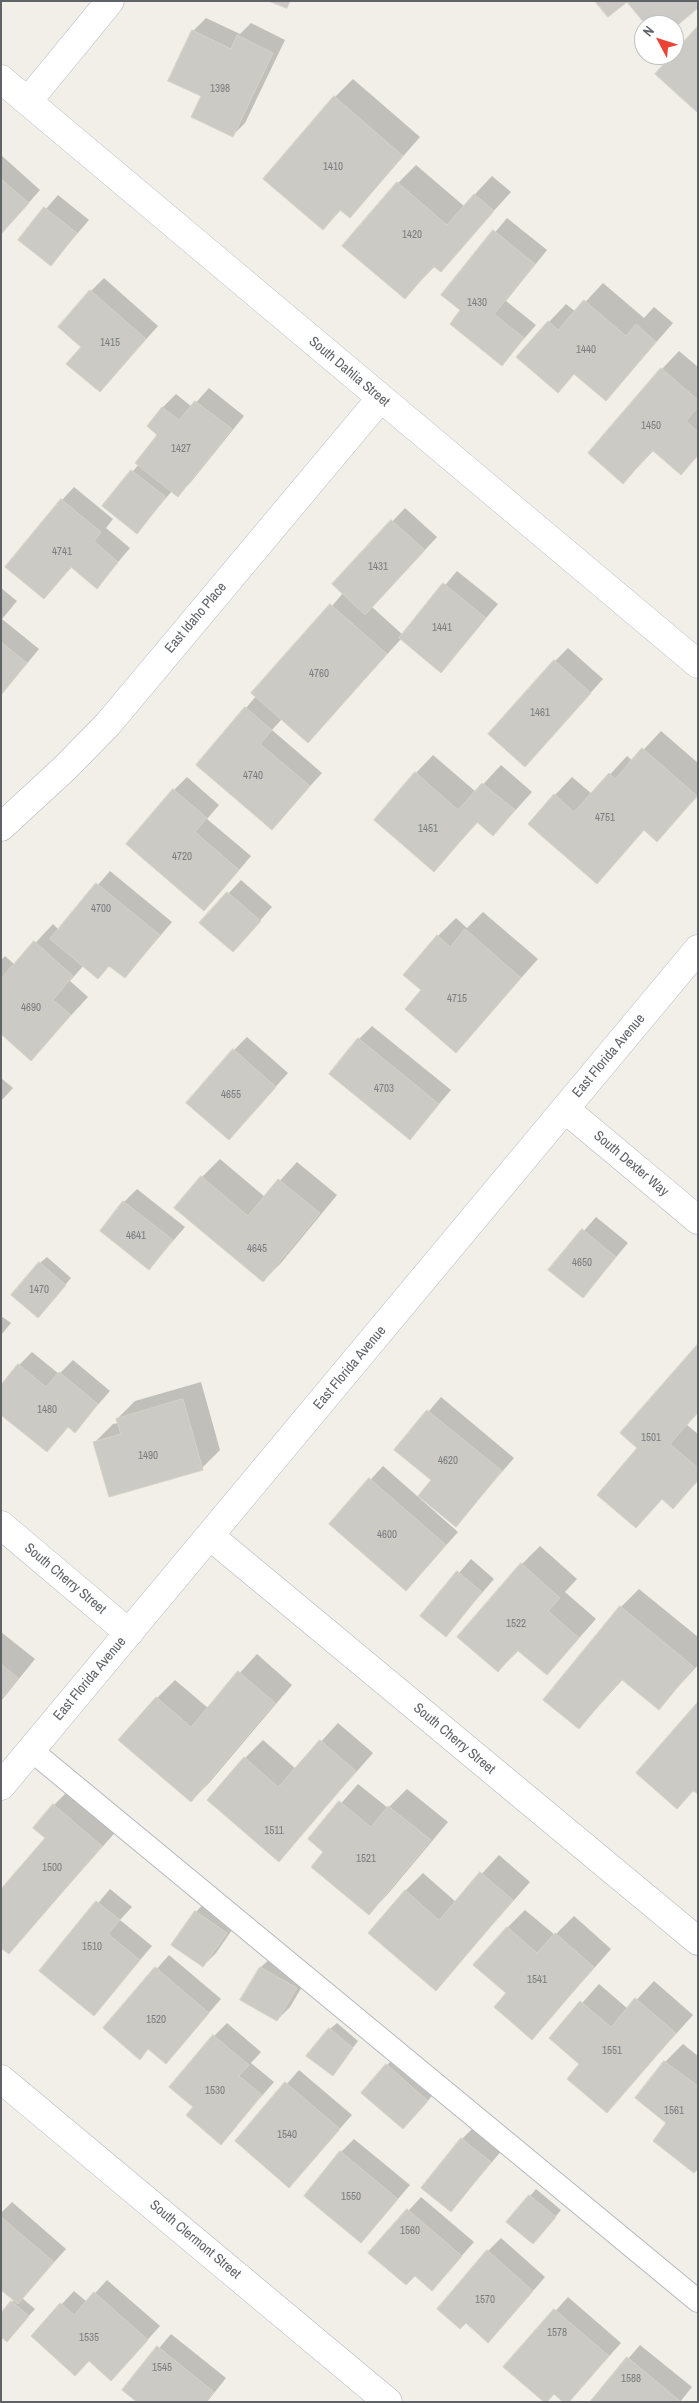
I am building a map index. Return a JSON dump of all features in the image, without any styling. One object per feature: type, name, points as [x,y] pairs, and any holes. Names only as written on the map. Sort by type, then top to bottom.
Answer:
[{"type":"street","points":[[28,101],[110,1]]},
{"type":"street","name":"South Dahlia Street","points":[[1,79],[698,664]]},
{"type":"street","name":"East Idaho Place","points":[[1,827],[65,768],[108,724],[380,399]]},
{"type":"street","name":"East Florida Avenue","points":[[1,1786],[698,950]]},
{"type":"street","name":"South Dexter Way","points":[[565,1109],[698,1220]]},
{"type":"street","name":"South Cherry Street","points":[[1,1525],[129,1633]]},
{"type":"street","name":"South Cherry Street","points":[[210,1536],[698,1941]]},
{"type":"street","name":"South Clermont Street","points":[[1,2078],[388,2402]]},
{"type":"lane","points":[[31,1750],[698,2301]]},
{"type":"building","points":[[269,1],[290,1],[287,8]]},
{"type":"building","points":[[595,1],[698,1],[698,8],[684,20],[684,15],[638,15],[627,2],[608,17]]},
{"type":"building","points":[[698,26],[698,113],[655,74],[663,65],[684,65],[684,42]]},
{"type":"building","points":[[192,30],[231,49],[237,35],[273,53],[233,137],[191,117],[201,96],[168,81]]},
{"type":"building","points":[[334,96],[403,156],[350,218],[340,210],[323,230],[263,179]]},
{"type":"building","points":[[1,179],[29,203],[1,234]]},
{"type":"building","points":[[397,182],[447,225],[474,194],[494,211],[441,272],[433,266],[405,299],[342,246]]},
{"type":"building","points":[[44,207],[77,233],[51,266],[18,240]]},
{"type":"building","points":[[493,230],[535,264],[494,314],[524,338],[502,366],[450,324],[460,310],[441,295]]},
{"type":"building","points":[[90,290],[146,339],[100,392],[66,364],[81,347],[58,327]]},
{"type":"building","points":[[584,300],[626,336],[636,324],[656,342],[606,401],[574,374],[558,393],[516,357],[548,321],[558,330]]},
{"type":"building","points":[[661,368],[698,400],[698,407],[686,421],[698,432],[698,455],[681,475],[652,450],[623,484],[588,453]]},
{"type":"building","points":[[195,401],[232,429],[178,497],[135,463],[157,435],[147,426],[162,407],[179,420]]},
{"type":"building","points":[[131,470],[166,497],[137,534],[102,506]]},
{"type":"building","points":[[61,499],[101,532],[94,541],[118,562],[97,589],[71,567],[44,599],[5,567]]},
{"type":"building","points":[[391,520],[425,550],[365,615],[332,584]]},
{"type":"building","points":[[443,583],[486,618],[441,673],[399,638]]},
{"type":"building","points":[[330,604],[387,654],[308,743],[251,693]]},
{"type":"building","points":[[1,642],[27,663],[1,695]]},
{"type":"building","points":[[554,660],[591,693],[525,767],[488,734]]},
{"type":"building","points":[[245,707],[272,730],[260,744],[310,786],[272,830],[196,765]]},
{"type":"building","points":[[642,748],[697,796],[657,842],[644,830],[597,884],[528,824],[554,794],[574,812],[609,773],[615,779]]},
{"type":"building","points":[[415,772],[458,810],[482,783],[515,810],[493,836],[477,822],[434,872],[374,820]]},
{"type":"building","points":[[173,789],[207,818],[195,832],[239,870],[204,911],[126,844]]},
{"type":"building","points":[[96,883],[160,935],[125,978],[109,966],[98,979],[50,939]]},
{"type":"building","points":[[227,892],[261,921],[233,952],[199,923]]},
{"type":"building","points":[[465,929],[521,978],[456,1053],[405,1009],[421,990],[403,975],[437,935],[450,947]]},
{"type":"building","points":[[34,941],[73,976],[53,1000],[71,1015],[31,1061],[1,1034],[1,979]]},
{"type":"building","points":[[358,1038],[439,1104],[410,1140],[329,1074]]},
{"type":"building","points":[[233,1049],[276,1087],[229,1140],[186,1103]]},
{"type":"building","points":[[201,1176],[248,1216],[278,1179],[320,1213],[263,1282],[174,1208]]},
{"type":"building","points":[[123,1201],[173,1240],[149,1270],[100,1231]]},
{"type":"building","points":[[582,1229],[616,1257],[583,1298],[548,1270]]},
{"type":"building","points":[[39,1262],[66,1285],[38,1318],[11,1295]]},
{"type":"building","points":[[698,1344],[698,1412],[670,1444],[698,1468],[698,1480],[673,1509],[662,1499],[636,1528],[597,1495],[637,1448],[620,1433]]},
{"type":"building","points":[[18,1364],[46,1387],[59,1372],[98,1404],[75,1433],[68,1427],[47,1452],[1,1415],[1,1385]]},
{"type":"building","points":[[183,1399],[203,1470],[109,1497],[93,1442],[121,1434],[116,1419]]},
{"type":"building","points":[[427,1410],[502,1471],[456,1527],[418,1496],[431,1480],[394,1450]]},
{"type":"building","points":[[369,1478],[446,1545],[406,1591],[329,1524]]},
{"type":"building","points":[[521,1563],[560,1598],[548,1611],[579,1638],[547,1675],[517,1650],[498,1672],[457,1637]]},
{"type":"building","points":[[457,1571],[482,1592],[446,1637],[420,1616]]},
{"type":"building","points":[[620,1606],[694,1667],[659,1710],[621,1679],[579,1729],[543,1700]]},
{"type":"building","points":[[1,1664],[18,1678],[1,1699]]},
{"type":"building","points":[[238,1671],[275,1703],[191,1802],[118,1740],[156,1697],[191,1727]]},
{"type":"building","points":[[698,1702],[698,1794],[693,1791],[677,1809],[636,1773]]},
{"type":"building","points":[[320,1740],[356,1771],[279,1862],[207,1800],[244,1757],[278,1787]]},
{"type":"building","points":[[339,1801],[371,1827],[388,1806],[431,1840],[369,1915],[311,1867],[323,1852],[308,1839]]},
{"type":"building","points":[[53,1804],[102,1846],[9,1954],[1,1948],[1,1889],[45,1838],[33,1828]]},
{"type":"building","points":[[480,1872],[513,1900],[436,1991],[368,1933],[405,1890],[439,1920]]},
{"type":"building","points":[[96,1901],[120,1920],[108,1934],[140,1960],[94,2016],[39,1971]]},
{"type":"building","points":[[195,1911],[227,1933],[203,1967],[171,1945]]},
{"type":"building","points":[[507,1927],[537,1953],[555,1933],[594,1967],[532,2040],[494,2007],[506,1993],[473,1965]]},
{"type":"building","points":[[155,1967],[209,2013],[166,2064],[148,2049],[140,2060],[103,2028]]},
{"type":"building","points":[[260,1967],[297,1988],[277,2021],[240,2000]]},
{"type":"building","points":[[635,1998],[676,2033],[607,2113],[567,2079],[579,2064],[549,2038],[580,2001],[611,2027]]},
{"type":"building","points":[[329,2028],[353,2048],[333,2076],[306,2056]]},
{"type":"building","points":[[213,2035],[249,2065],[239,2076],[262,2095],[221,2145],[186,2115],[193,2107],[169,2087]]},
{"type":"building","points":[[664,2061],[698,2086],[698,2169],[694,2173],[653,2141],[666,2123],[635,2098]]},
{"type":"building","points":[[386,2064],[428,2101],[403,2129],[361,2093]]},
{"type":"building","points":[[285,2082],[340,2129],[289,2188],[235,2141]]},
{"type":"building","points":[[461,2138],[491,2162],[451,2212],[421,2188]]},
{"type":"building","points":[[340,2151],[398,2199],[361,2243],[304,2196]]},
{"type":"building","points":[[529,2195],[556,2217],[533,2244],[506,2222]]},
{"type":"building","points":[[407,2209],[462,2256],[432,2291],[415,2276],[406,2285],[368,2253]]},
{"type":"building","points":[[1,2217],[54,2262],[18,2304],[1,2290]]},
{"type":"building","points":[[487,2250],[533,2291],[488,2343],[466,2323],[460,2329],[437,2309]]},
{"type":"building","points":[[94,2292],[148,2340],[111,2381],[89,2361],[75,2376],[31,2336],[60,2303],[74,2315]]},
{"type":"building","points":[[11,2301],[29,2316],[7,2342],[1,2337],[1,2313]]},
{"type":"building","points":[[554,2309],[609,2356],[569,2402],[563,2402],[554,2394],[547,2402],[544,2402],[503,2367]]},
{"type":"building","points":[[157,2346],[214,2392],[206,2402],[137,2402],[122,2390]]},
{"type":"building","points":[[627,2357],[680,2401],[590,2402]]}]
